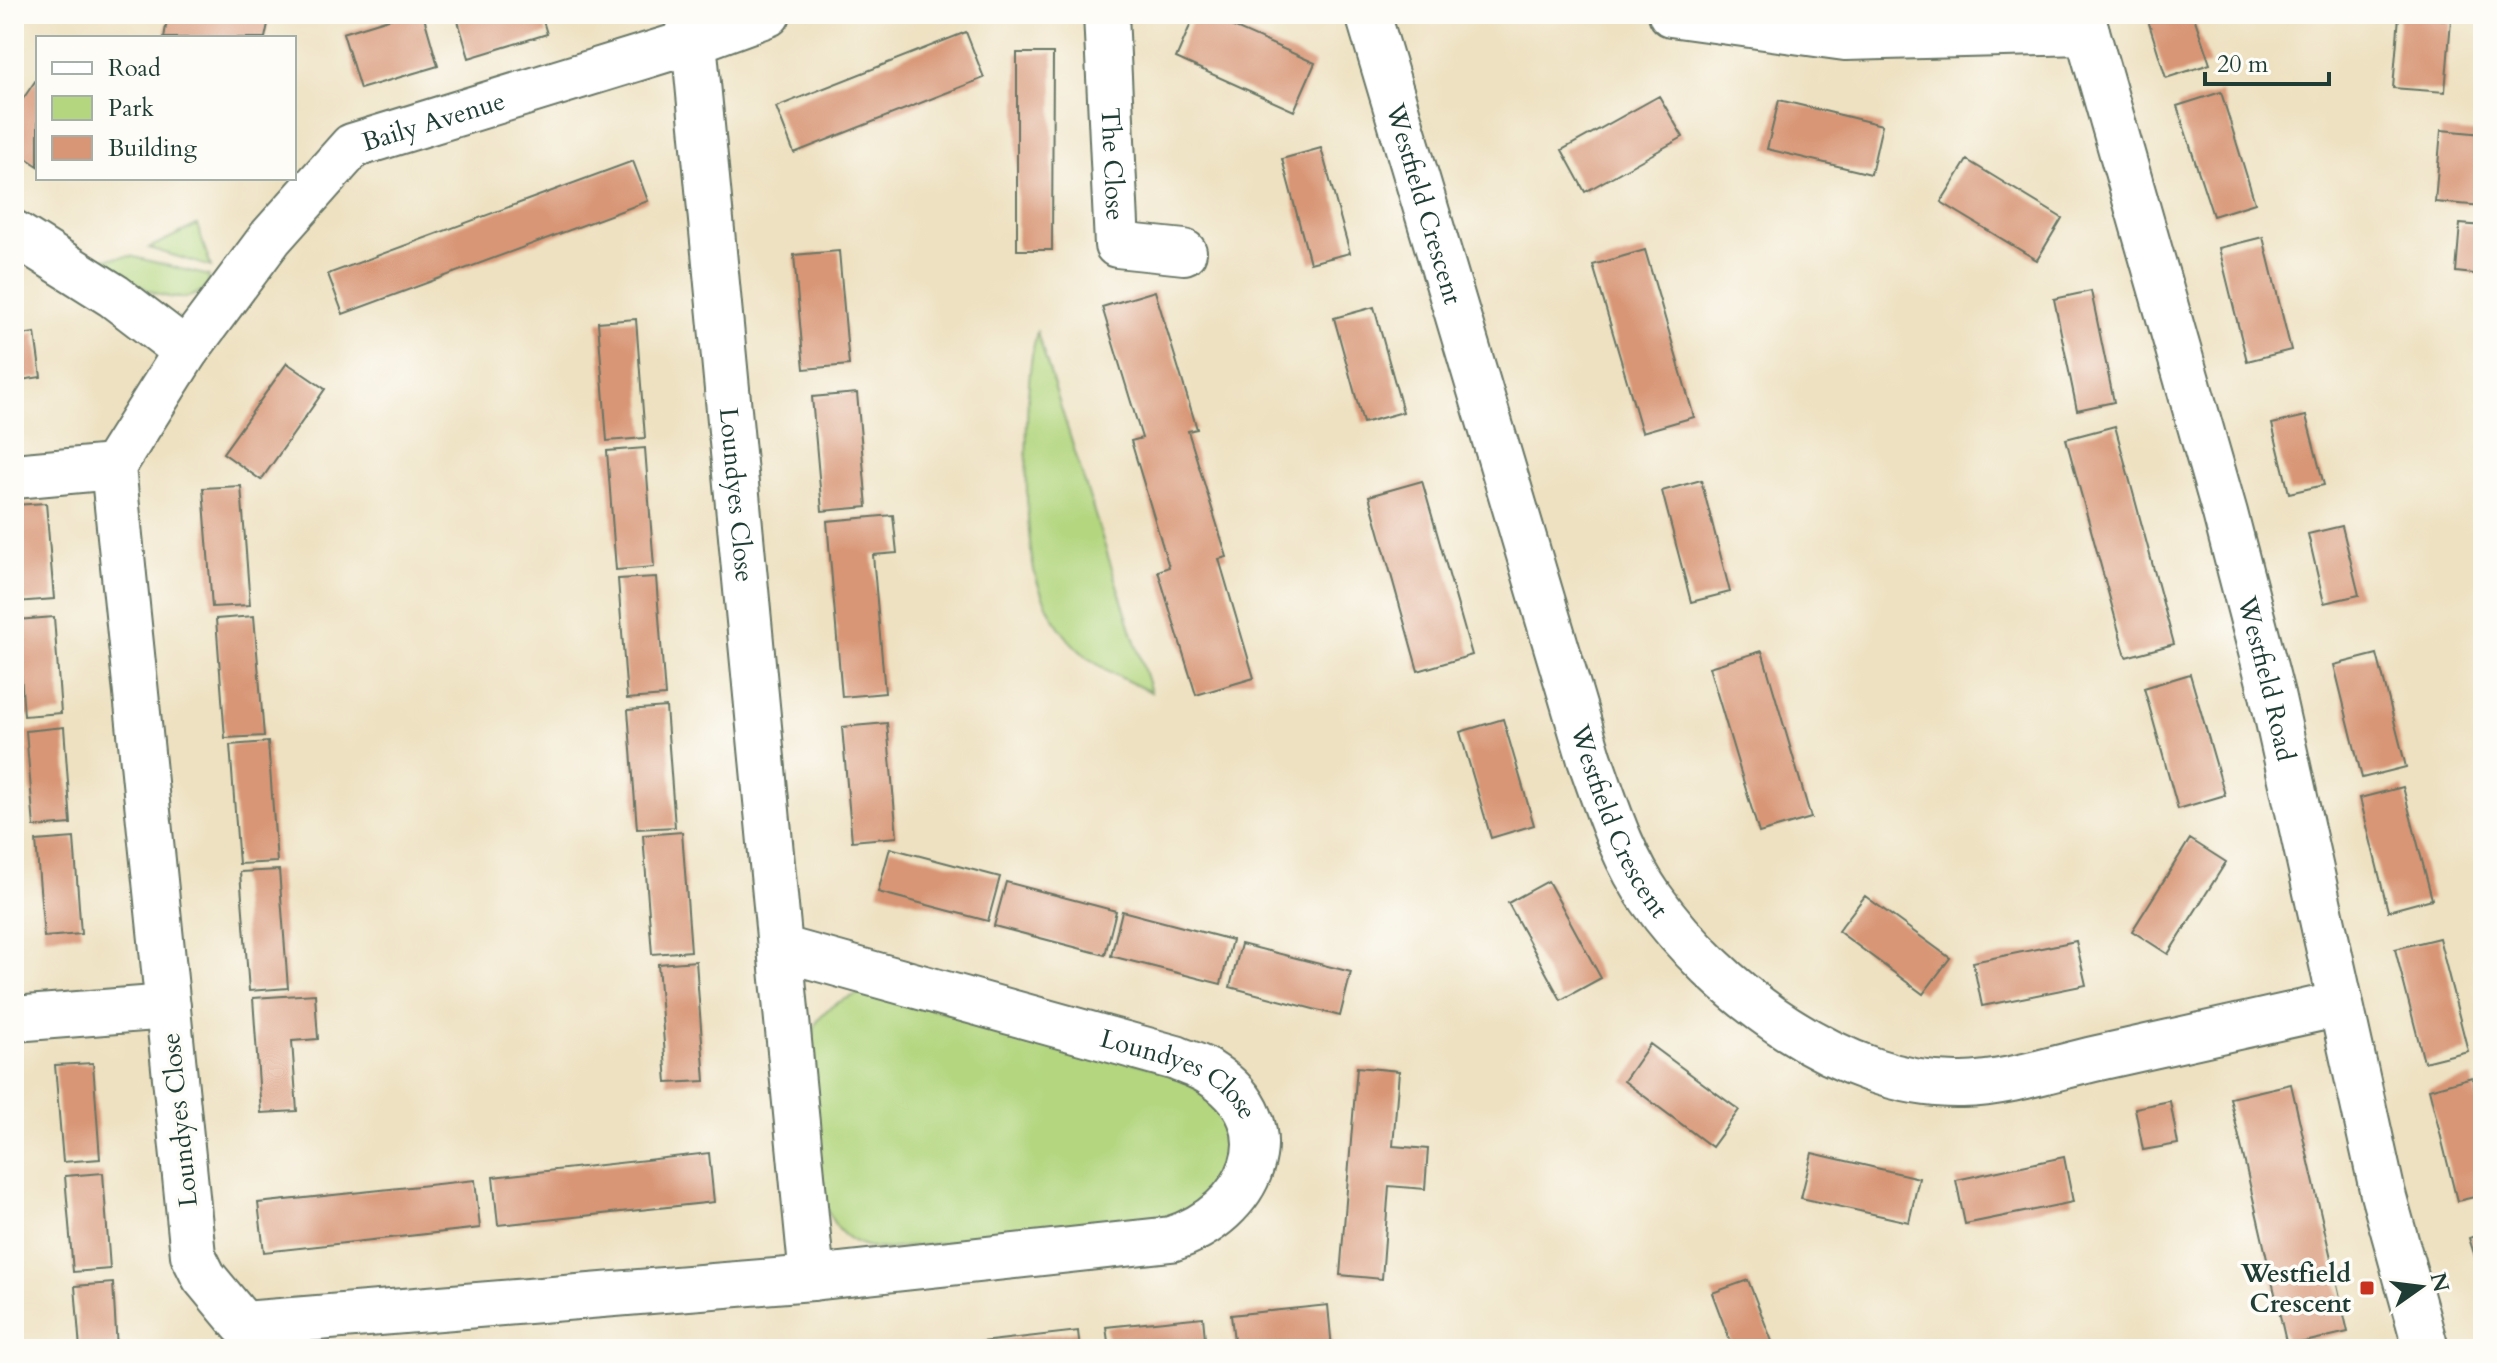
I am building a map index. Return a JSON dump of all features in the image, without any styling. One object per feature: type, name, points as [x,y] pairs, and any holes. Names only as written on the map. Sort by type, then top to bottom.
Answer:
[{"type":"street","name":"Baily Avenue","points":[[186,351],[271,237],[352,146],[690,27],[768,14]]},
{"type":"street","name":"The Close","points":[[1106,14],[1117,245],[1184,252]]},
{"type":"street","name":"Westfield Crescent","points":[[1368,14],[1590,760],[1622,846],[1650,898],[1687,942],[1751,1002],[1807,1040],[1885,1076],[1922,1083],[1964,1085],[2029,1074],[2340,1004]]},
{"type":"street","points":[[1671,14],[1845,38],[2085,23]]},
{"type":"street","name":"Westfield Road","points":[[2085,23],[2257,633],[2383,1194],[2426,1349]]},
{"type":"street","name":"Loundyes Close","points":[[690,27],[812,1278]]},
{"type":"street","points":[[14,233],[114,296],[186,351],[113,467],[14,476]]},
{"type":"street","name":"Loundyes Close","points":[[113,467],[193,1255],[234,1337],[1171,1239],[1192,1232],[1241,1193],[1254,1155],[1254,1135],[1233,1093],[1210,1072],[1176,1058],[780,948]]},
{"type":"street","points":[[14,1019],[168,1007]]},
{"type":"green space","points":[[197,225],[211,267],[149,248]]},
{"type":"green space","points":[[130,256],[209,276],[208,286],[195,295],[167,297],[139,285],[102,259]]},
{"type":"green space","points":[[1037,332],[1151,692],[1102,668],[1071,642],[1054,618],[1036,577],[1028,519],[1026,450],[1029,382]]},
{"type":"green space","points":[[867,991],[1181,1075],[1228,1116],[1237,1153],[1211,1196],[1165,1220],[888,1249],[865,1246],[841,1232],[825,1204],[812,1107],[810,1054],[813,1033],[824,1013],[841,1001]]},
{"type":"building","points":[[168,14],[212,14],[268,24],[265,36],[164,36]]},
{"type":"building","points":[[405,14],[423,14],[438,66],[360,89],[343,33]]},
{"type":"building","points":[[456,14],[541,14],[547,34],[469,58]]},
{"type":"building","points":[[1195,14],[1204,14],[1315,63],[1294,111],[1176,58]]},
{"type":"building","points":[[2146,14],[2193,14],[2210,64],[2166,78]]},
{"type":"building","points":[[2399,16],[2451,20],[2445,92],[2393,88]]},
{"type":"building","points":[[966,32],[984,78],[794,153],[776,107]]},
{"type":"building","points":[[1017,53],[1053,53],[1052,250],[1017,250]]},
{"type":"building","points":[[36,80],[36,165],[14,150],[14,112]]},
{"type":"building","points":[[2221,92],[2255,203],[2213,216],[2177,106]]},
{"type":"building","points":[[1659,96],[1683,137],[1585,192],[1562,150]]},
{"type":"building","points":[[1779,100],[1882,125],[1871,174],[1767,149]]},
{"type":"building","points":[[2441,130],[2483,134],[2483,206],[2435,202]]},
{"type":"building","points":[[1321,148],[1350,253],[1310,263],[1282,159]]},
{"type":"building","points":[[1967,160],[2062,218],[2037,260],[1941,202]]},
{"type":"building","points":[[633,161],[648,201],[343,314],[328,274]]},
{"type":"building","points":[[2460,224],[2483,226],[2483,275],[2456,272]]},
{"type":"building","points":[[2263,237],[2291,350],[2247,361],[2219,248]]},
{"type":"building","points":[[1645,250],[1694,417],[1642,432],[1593,265]]},
{"type":"building","points":[[839,251],[849,365],[804,369],[794,255]]},
{"type":"building","points":[[1155,291],[1197,429],[1188,431],[1227,557],[1219,559],[1254,678],[1196,695],[1158,571],[1169,567],[1131,441],[1142,438],[1102,307]]},
{"type":"building","points":[[2091,291],[2114,402],[2077,410],[2054,299]]},
{"type":"building","points":[[1374,307],[1403,412],[1363,423],[1334,318]]},
{"type":"building","points":[[636,319],[645,438],[607,441],[598,322]]},
{"type":"building","points":[[35,333],[41,377],[14,381],[14,336]]},
{"type":"building","points":[[287,363],[325,389],[261,480],[223,453]]},
{"type":"building","points":[[857,393],[867,507],[822,511],[812,397]]},
{"type":"building","points":[[2306,416],[2324,485],[2289,493],[2272,424]]},
{"type":"building","points":[[2115,426],[2174,644],[2126,657],[2066,439]]},
{"type":"building","points":[[645,448],[654,567],[616,570],[607,451]]},
{"type":"building","points":[[1701,480],[1730,592],[1691,602],[1662,491]]},
{"type":"building","points":[[1422,481],[1472,655],[1418,671],[1369,496]]},
{"type":"building","points":[[241,486],[250,605],[212,607],[203,488]]},
{"type":"building","points":[[46,503],[54,599],[16,602],[14,505]]},
{"type":"building","points":[[893,515],[897,553],[873,555],[885,693],[842,697],[827,521]]},
{"type":"building","points":[[2342,526],[2359,595],[2324,603],[2308,534]]},
{"type":"building","points":[[656,577],[665,696],[627,699],[618,579]]},
{"type":"building","points":[[254,616],[264,736],[225,738],[216,619]]},
{"type":"building","points":[[54,617],[61,713],[24,716],[17,620]]},
{"type":"building","points":[[1762,651],[1811,818],[1759,833],[1709,667]]},
{"type":"building","points":[[2377,654],[2406,767],[2362,778],[2334,665]]},
{"type":"building","points":[[2190,674],[2225,795],[2178,809],[2144,688]]},
{"type":"building","points":[[666,707],[675,827],[637,829],[628,710]]},
{"type":"building","points":[[1503,719],[1534,825],[1491,838],[1460,732]]},
{"type":"building","points":[[887,723],[897,837],[852,841],[842,727]]},
{"type":"building","points":[[64,727],[71,824],[34,827],[26,731]]},
{"type":"building","points":[[268,742],[277,862],[239,864],[230,745]]},
{"type":"building","points":[[2403,787],[2432,899],[2388,911],[2360,798]]},
{"type":"building","points":[[682,832],[691,951],[652,954],[643,835]]},
{"type":"building","points":[[74,838],[81,934],[44,937],[36,841]]},
{"type":"building","points":[[2190,839],[2226,862],[2168,954],[2132,931]]},
{"type":"building","points":[[890,848],[1000,877],[988,921],[878,892]]},
{"type":"building","points":[[279,870],[288,988],[249,991],[240,872]]},
{"type":"building","points":[[1548,881],[1601,978],[1561,1000],[1508,903]]},
{"type":"building","points":[[1006,882],[1116,911],[1105,955],[994,926]]},
{"type":"building","points":[[1865,896],[1950,958],[1923,994],[1838,931]]},
{"type":"building","points":[[1122,911],[1232,940],[1221,984],[1111,956]]},
{"type":"building","points":[[2439,938],[2468,1051],[2424,1062],[2395,949]]},
{"type":"building","points":[[2076,941],[2086,985],[1982,1006],[1973,962]]},
{"type":"building","points":[[1241,944],[1351,972],[1340,1016],[1230,987]]},
{"type":"building","points":[[696,961],[705,1081],[667,1083],[658,964]]},
{"type":"building","points":[[315,994],[318,1039],[292,1041],[297,1111],[261,1113],[253,998]]},
{"type":"building","points":[[1650,1044],[1739,1110],[1712,1147],[1624,1081]]},
{"type":"building","points":[[93,1063],[100,1159],[63,1162],[55,1065]]},
{"type":"building","points":[[1357,1067],[1399,1071],[1393,1146],[1428,1149],[1425,1189],[1389,1186],[1382,1279],[1340,1275]]},
{"type":"building","points":[[2472,1077],[2483,1120],[2483,1195],[2457,1201],[2429,1089]]},
{"type":"building","points":[[2291,1084],[2348,1332],[2287,1346],[2230,1098]]},
{"type":"building","points":[[2170,1101],[2178,1144],[2143,1150],[2135,1108]]},
{"type":"building","points":[[709,1153],[714,1202],[498,1225],[493,1177]]},
{"type":"building","points":[[1812,1153],[1919,1178],[1909,1222],[1801,1198]]},
{"type":"building","points":[[2064,1157],[2073,1202],[1965,1224],[1956,1180]]},
{"type":"building","points":[[103,1173],[110,1269],[73,1272],[65,1176]]},
{"type":"building","points":[[475,1180],[480,1228],[264,1252],[258,1203]]},
{"type":"building","points":[[2483,1233],[2483,1278],[2482,1278],[2469,1238]]},
{"type":"building","points":[[1748,1280],[1775,1349],[1733,1349],[1712,1293]]},
{"type":"building","points":[[113,1283],[117,1349],[80,1349],[75,1286]]},
{"type":"building","points":[[1328,1305],[1332,1349],[1235,1349],[1231,1315]]},
{"type":"building","points":[[1203,1317],[1206,1349],[1109,1349],[1106,1327]]},
{"type":"building","points":[[1078,1331],[1080,1349],[982,1349],[982,1342]]},
{"type":"place","name":"Westfield Crescent","points":[[2367,1288]]}]
